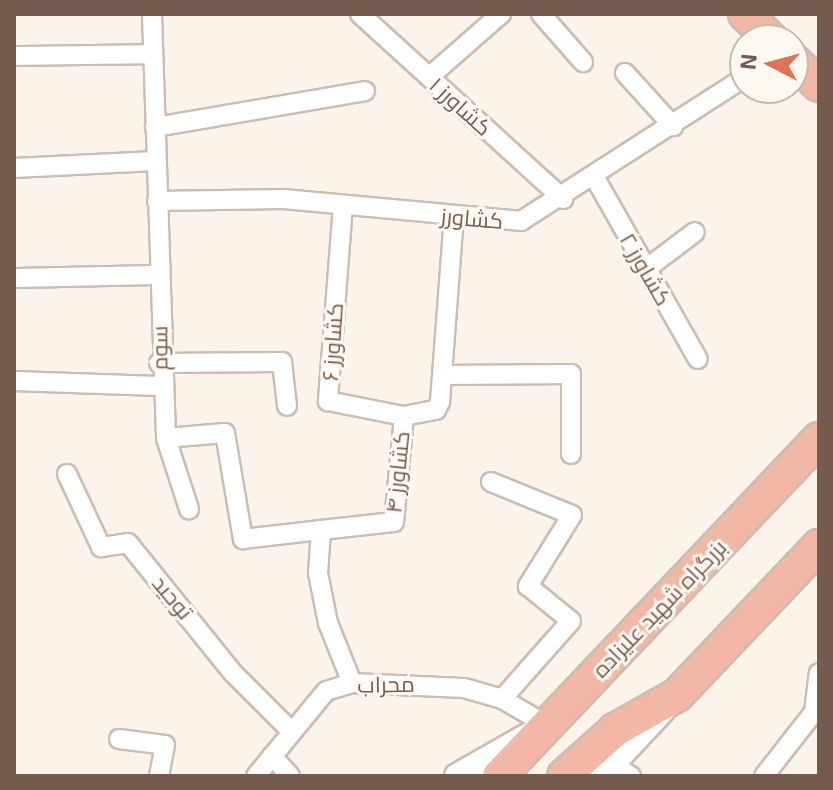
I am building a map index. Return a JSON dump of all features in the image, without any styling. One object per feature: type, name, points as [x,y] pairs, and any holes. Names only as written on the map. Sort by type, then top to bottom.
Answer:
[{"type":"highway","name":"بزرگراه شهید علیزاده","points":[[499,776],[819,439]]},
{"type":"highway","points":[[564,776],[615,730],[677,695],[819,546]]},
{"type":"main road","points":[[615,772],[677,695]]},
{"type":"main road","points":[[457,776],[547,725]]},
{"type":"street","name":"سوم","points":[[152,14],[159,386],[166,438],[189,509]]},
{"type":"street","name":"کشاورز ۱","points":[[360,14],[563,199]]},
{"type":"street","points":[[429,77],[501,14]]},
{"type":"street","points":[[541,14],[583,62]]},
{"type":"street","points":[[14,56],[153,54]]},
{"type":"street","points":[[625,73],[673,126]]},
{"type":"street","name":"کشاورز","points":[[157,201],[343,205],[521,221],[563,199],[729,88]]},
{"type":"street","points":[[155,127],[365,91]]},
{"type":"street","points":[[14,168],[156,161]]},
{"type":"street","name":"کشاورز ۲","points":[[595,178],[698,359]]},
{"type":"street","name":"کشاورز ۶","points":[[343,205],[328,401],[404,416]]},
{"type":"street","name":"کشاورز ۴","points":[[321,530],[394,522],[404,416],[436,410],[443,375],[454,217]]},
{"type":"street","points":[[646,269],[695,232]]},
{"type":"street","points":[[14,278],[158,275]]},
{"type":"street","points":[[159,363],[282,362],[287,406]]},
{"type":"street","points":[[443,375],[571,374],[571,454]]},
{"type":"street","points":[[14,381],[159,386]]},
{"type":"street","points":[[166,438],[225,433],[243,539],[321,530],[318,573],[328,623],[352,683]]},
{"type":"street","name":"توحید","points":[[67,474],[101,547],[128,543],[232,672],[291,731]]},
{"type":"street","points":[[491,482],[572,515],[528,586],[571,621],[502,699]]},
{"type":"street","points":[[764,776],[814,712],[819,673]]},
{"type":"street","name":"محراب","points":[[256,776],[326,691],[352,683],[420,682],[502,699],[547,725]]},
{"type":"street","points":[[119,739],[165,745],[159,776]]},
{"type":"street","points":[[272,756],[290,776]]}]
